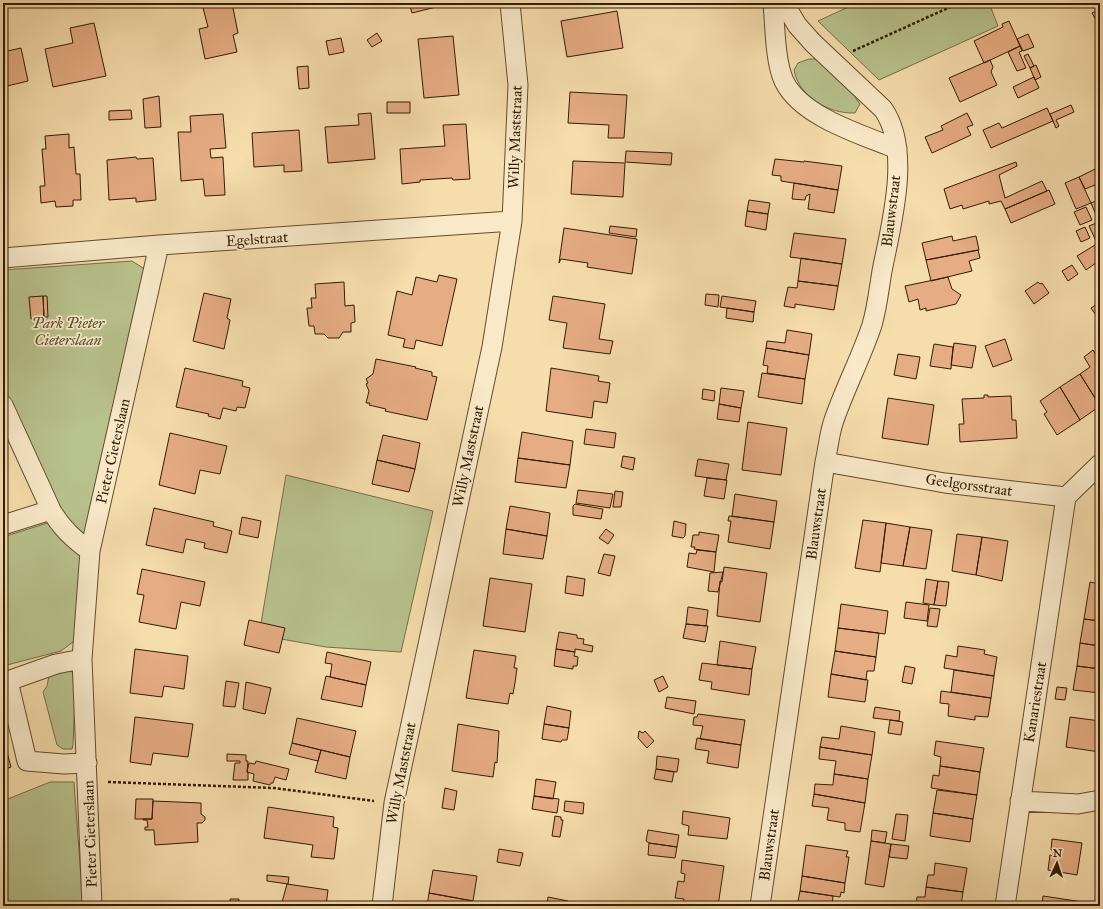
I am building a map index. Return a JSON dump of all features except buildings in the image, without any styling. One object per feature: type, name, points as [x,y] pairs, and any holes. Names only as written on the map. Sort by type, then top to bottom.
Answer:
[{"type":"street","name":"Willy Maststraat","points":[[382,906],[394,803],[492,347],[512,221],[518,85],[510,3]]},
{"type":"street","points":[[773,3],[780,70],[789,90],[796,98],[820,116],[897,149]]},
{"type":"street","name":"Blauwstraat","points":[[760,906],[825,462],[833,424],[872,324],[892,218],[896,183],[897,149],[894,128],[883,109],[813,43],[797,25],[784,3]]},
{"type":"street","name":"Egelstraat","points":[[3,258],[159,245],[512,221]]},
{"type":"street","name":"Pieter Cieterslaan","points":[[92,906],[82,659],[90,551],[159,245]]},
{"type":"street","points":[[3,405],[51,510],[59,524],[76,541],[90,551]]},
{"type":"street","name":"Geelgorsstraat","points":[[825,462],[946,483],[1066,498]]},
{"type":"street","points":[[1066,498],[1100,464]]},
{"type":"street","name":"Kanariestraat","points":[[1005,906],[1066,498]]},
{"type":"street","points":[[3,525],[51,510]]},
{"type":"street","name":"Pieter Cieterslaan","points":[[82,659],[56,664],[8,681],[27,760],[64,764],[87,772]]},
{"type":"street","points":[[1020,801],[1078,804],[1100,800]]},
{"type":"path","points":[[840,68],[854,50],[959,3]]},
{"type":"path","points":[[87,772],[274,788],[394,803]]},
{"type":"green space","points":[[857,3],[989,3],[998,26],[879,80],[818,21]]},
{"type":"green space","points":[[809,59],[820,59],[846,85],[860,104],[855,113],[845,113],[826,107],[809,96],[802,88],[797,80],[794,70],[798,63]]},
{"type":"green space","name":"Park Pieter Cieterslaan","points":[[132,261],[143,268],[147,275],[77,639],[61,651],[3,666],[3,537],[60,519],[3,388],[3,270]]},
{"type":"green space","points":[[286,475],[433,511],[401,652],[326,647],[259,635]]},
{"type":"green space","points":[[60,671],[76,672],[72,749],[63,749],[57,745],[43,692],[47,686],[49,676]]},
{"type":"green space","points":[[50,782],[74,782],[83,906],[3,906],[3,801]]}]
